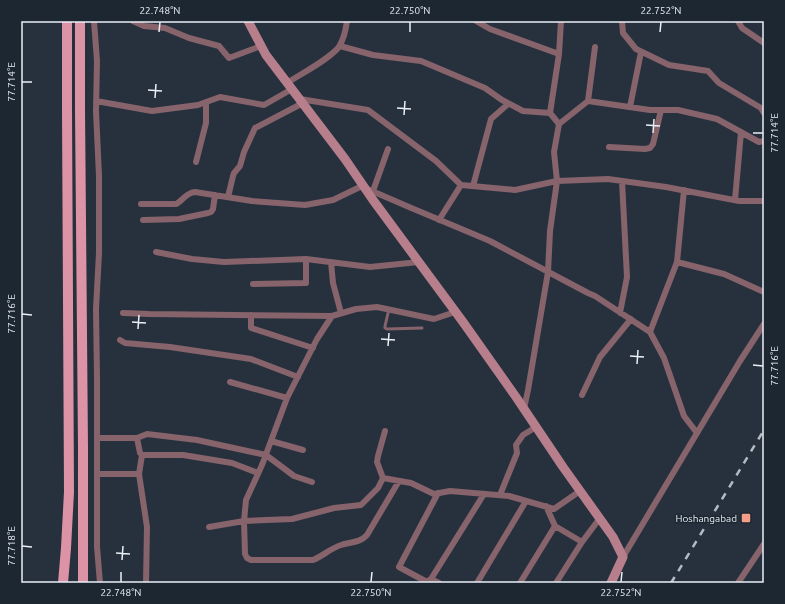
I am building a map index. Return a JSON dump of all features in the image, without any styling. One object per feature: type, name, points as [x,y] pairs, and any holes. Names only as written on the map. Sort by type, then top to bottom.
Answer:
[{"type":"main road","points":[[63,583],[69,492],[67,21]]},
{"type":"main road","points":[[80,21],[83,583]]},
{"type":"main road","points":[[248,21],[266,55],[344,159],[455,312],[613,537],[622,557],[611,583]]},
{"type":"street","points":[[94,21],[97,61],[96,101],[99,176],[99,253],[96,303],[97,547],[100,583]]},
{"type":"street","points":[[133,21],[144,26],[165,28],[189,38],[218,46],[229,58],[261,46]]},
{"type":"street","points":[[96,101],[152,111],[198,105],[220,97],[264,105],[332,54],[340,46],[347,26],[347,21]]},
{"type":"street","points":[[476,21],[490,29],[559,54]]},
{"type":"street","points":[[550,113],[559,54],[561,21]]},
{"type":"street","points":[[622,21],[623,33],[636,50],[668,65],[708,71],[719,83],[761,108],[764,113]]},
{"type":"street","points":[[738,21],[742,28],[764,43]]},
{"type":"street","points":[[340,46],[374,55],[421,61],[485,88],[508,104],[523,111],[550,113],[559,124]]},
{"type":"street","points":[[524,409],[548,272],[550,231],[557,180],[554,152],[559,124],[588,101],[595,47]]},
{"type":"street","points":[[630,107],[642,52]]},
{"type":"street","points":[[228,197],[234,173],[240,166],[244,152],[255,128],[301,101],[368,110],[436,161],[461,186],[515,190],[557,180],[608,179],[666,187],[735,200],[764,201]]},
{"type":"street","points":[[588,101],[630,107],[678,110],[717,119],[759,142],[764,141]]},
{"type":"street","points":[[196,162],[206,123],[206,102]]},
{"type":"street","points":[[473,186],[491,119],[508,104]]},
{"type":"street","points":[[609,146],[645,149],[650,148],[653,144],[661,110]]},
{"type":"street","points":[[735,200],[741,132]]},
{"type":"street","points":[[373,191],[388,149]]},
{"type":"street","points":[[620,312],[627,277],[622,181]]},
{"type":"street","points":[[141,204],[176,204],[191,192],[252,201],[305,205],[333,200],[363,186],[490,241],[595,296],[650,332],[664,358],[684,416],[697,433]]},
{"type":"street","points":[[439,220],[461,186]]},
{"type":"street","points":[[650,332],[677,262],[684,190]]},
{"type":"street","points":[[144,220],[179,219],[211,212],[213,209],[215,195]]},
{"type":"street","points":[[156,252],[192,260],[224,262],[306,259],[370,267],[419,262]]},
{"type":"street","points":[[253,284],[306,283],[306,259]]},
{"type":"street","points":[[331,262],[333,283],[341,313]]},
{"type":"street","points":[[677,262],[724,274],[764,292]]},
{"type":"street","points":[[123,313],[332,316],[356,309],[377,307],[434,319],[455,312]]},
{"type":"street","points":[[251,315],[251,328],[313,348]]},
{"type":"street","points":[[332,316],[313,348],[287,398],[266,455],[246,500],[244,521],[246,558],[251,560],[312,560],[337,546],[363,539],[367,535],[399,481]]},
{"type":"street","points":[[582,395],[600,357],[631,319]]},
{"type":"street","points":[[622,557],[740,361],[764,324]]},
{"type":"street","points":[[120,340],[125,343],[170,347],[251,359],[298,377]]},
{"type":"street","points":[[230,382],[287,398]]},
{"type":"street","points":[[500,495],[517,453],[516,445],[523,435],[536,427]]},
{"type":"street","points":[[384,478],[378,462],[378,456],[385,431]]},
{"type":"street","points":[[97,438],[137,438],[147,434],[192,440],[266,455],[294,476],[312,482]]},
{"type":"street","points":[[137,438],[140,453],[142,455],[139,474],[147,527],[146,583]]},
{"type":"street","points":[[271,441],[303,450]]},
{"type":"street","points":[[142,455],[183,455],[232,463],[258,473]]},
{"type":"street","points":[[97,474],[139,474]]},
{"type":"street","points":[[384,478],[411,483],[434,494],[450,492],[509,496],[554,509],[580,491]]},
{"type":"street","points":[[209,527],[244,521],[292,519],[334,508],[361,505],[378,488],[384,478]]},
{"type":"street","points":[[438,493],[399,567],[428,581],[439,583]]},
{"type":"street","points":[[428,581],[484,494]]},
{"type":"street","points":[[477,583],[526,501]]},
{"type":"street","points":[[546,506],[555,526],[582,542]]},
{"type":"street","points":[[556,583],[582,542],[600,518]]},
{"type":"street","points":[[520,583],[555,526]]},
{"type":"street","points":[[738,583],[764,544]]},
{"type":"lane","points":[[389,309],[385,328],[422,328]]},
{"type":"railway","points":[[671,583],[764,430]]},
{"type":"place","name":"Hoshangabad","points":[[746,518]]}]
